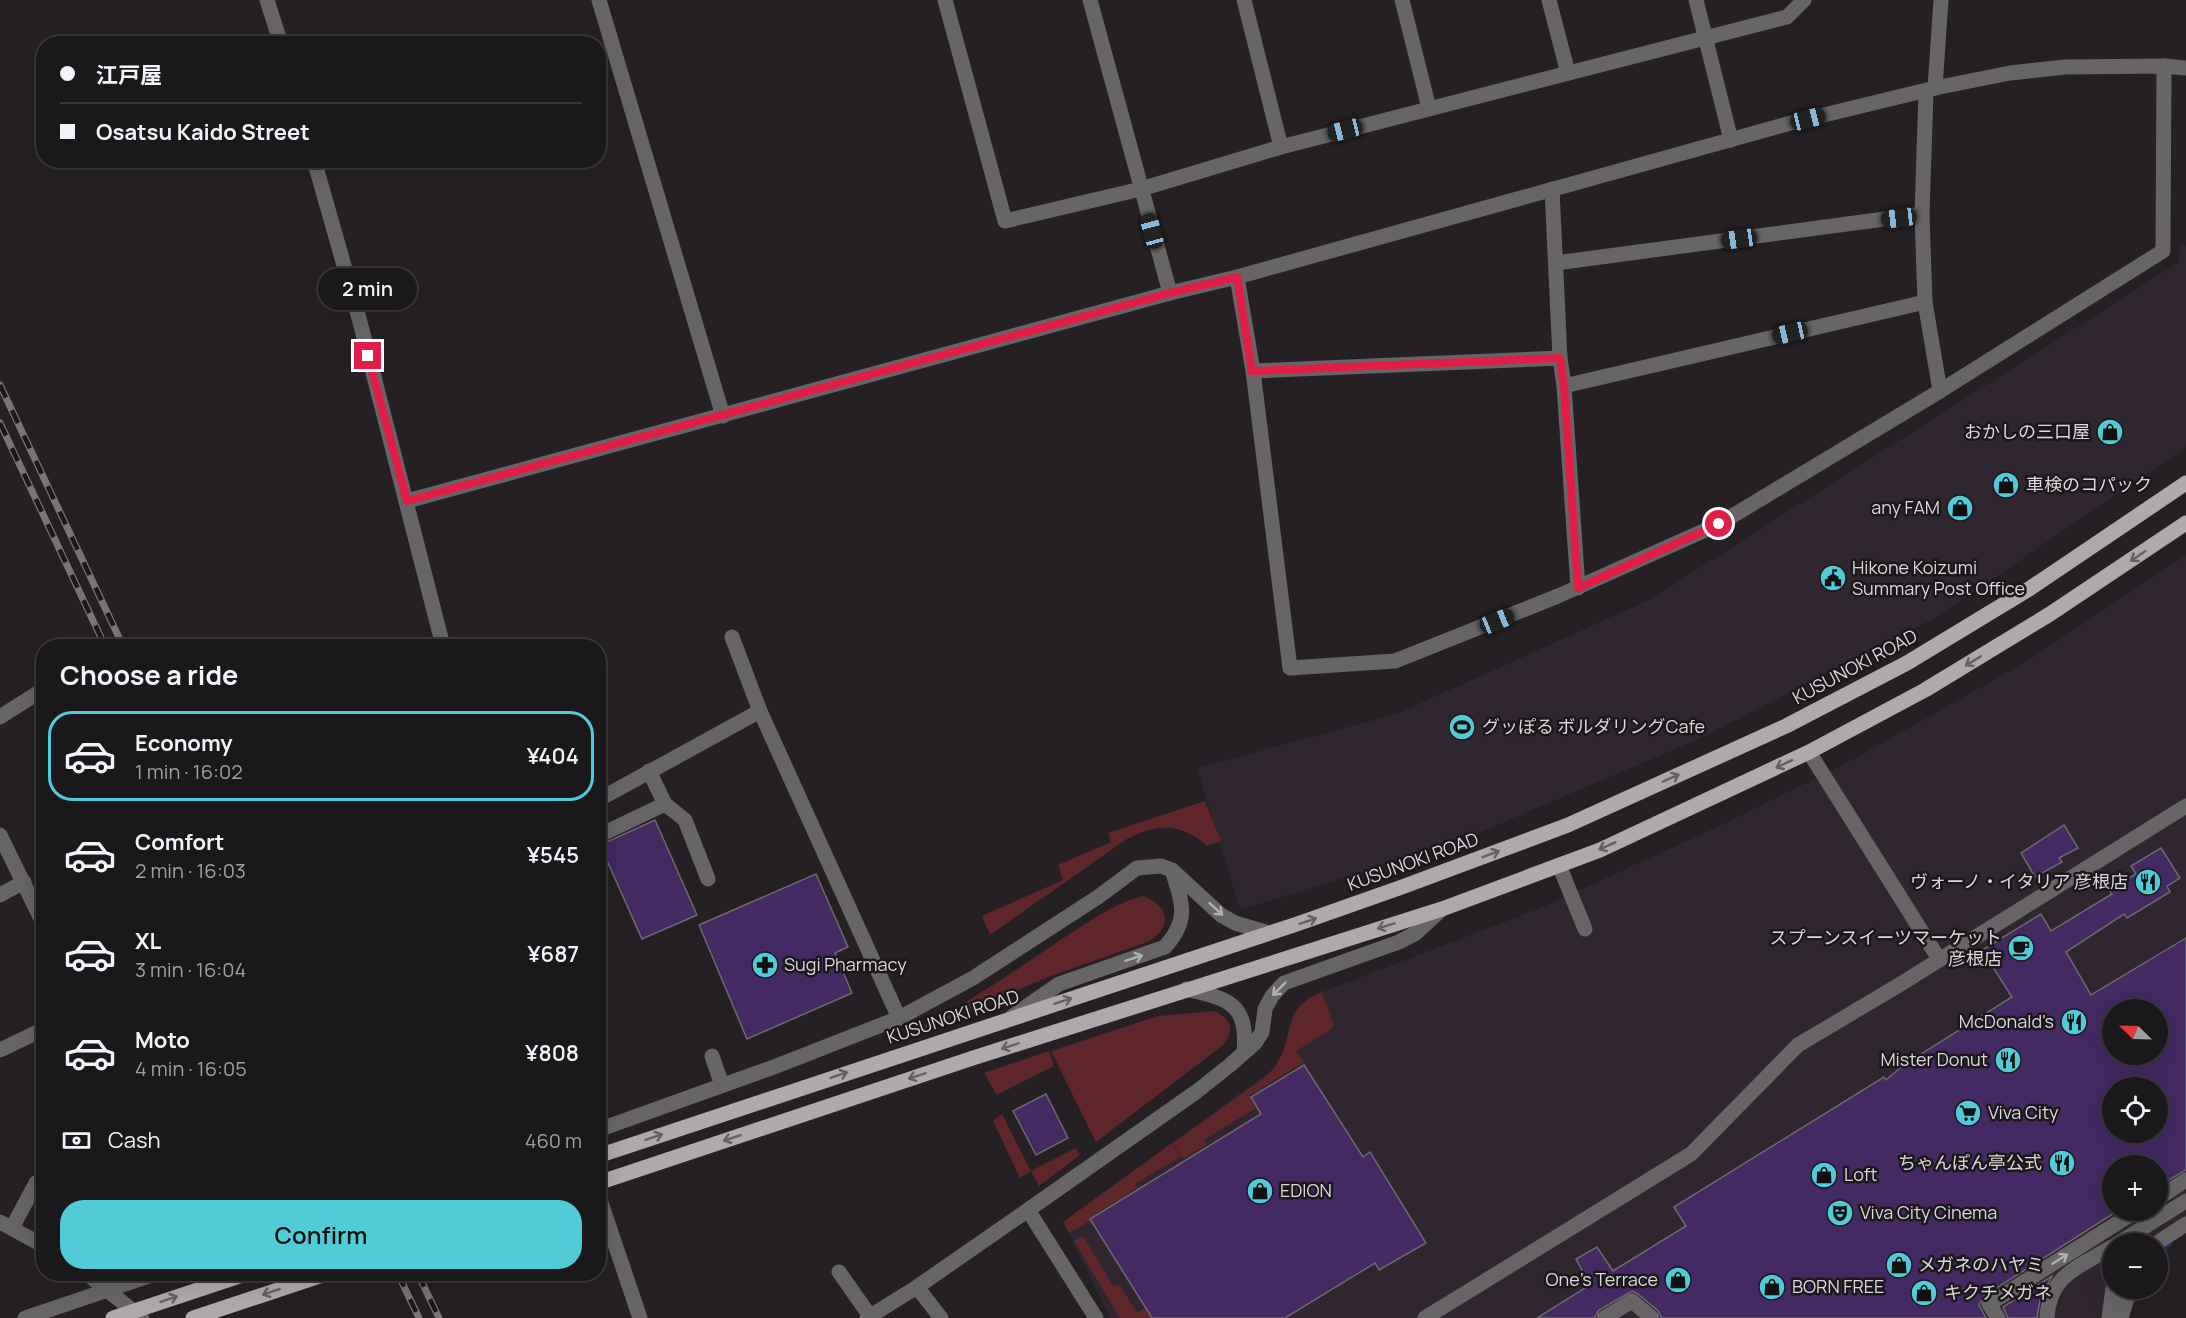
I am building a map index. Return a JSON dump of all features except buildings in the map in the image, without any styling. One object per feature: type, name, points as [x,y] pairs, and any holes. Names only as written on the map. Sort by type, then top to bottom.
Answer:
[{"type":"main road","name":"KUSUNOKI ROAD","points":[[606,1153],[1269,933],[1402,887],[1568,825],[1786,726],[1907,663],[2029,589],[2186,483]]},
{"type":"main road","points":[[606,1180],[973,1058],[1442,909],[1600,850],[1809,752],[1925,690],[2031,626],[2186,523]]},
{"type":"main road","points":[[113,1318],[225,1281]]},
{"type":"main road","points":[[192,1318],[305,1281]]},
{"type":"street","points":[[267,0],[278,36]]},
{"type":"street","points":[[599,0],[723,416]]},
{"type":"street","points":[[945,0],[1005,221],[1141,189],[1281,147],[1787,17],[1804,0]]},
{"type":"street","points":[[1090,0],[1170,293]]},
{"type":"street","points":[[1244,0],[1281,147]]},
{"type":"street","points":[[1402,0],[1429,108]]},
{"type":"street","points":[[1549,0],[1568,73]]},
{"type":"street","points":[[1696,0],[1731,140]]},
{"type":"street","points":[[1940,391],[1925,302],[1922,214],[1930,90],[1941,0]]},
{"type":"street","points":[[407,501],[1170,293],[1237,277],[1787,124],[2010,73],[2065,67],[2164,66],[2186,68]]},
{"type":"street","points":[[1237,277],[1252,371],[1290,668],[1395,661],[1578,588],[1719,524],[1940,391],[2163,251],[2164,66]]},
{"type":"street","points":[[316,168],[359,318],[441,639]]},
{"type":"street","points":[[1552,189],[1560,358],[1564,386],[1578,588]]},
{"type":"street","points":[[1556,263],[1922,214]]},
{"type":"street","points":[[1564,386],[1925,302]]},
{"type":"street","points":[[1252,371],[1560,358]]},
{"type":"street","points":[[732,637],[809,835],[899,1018]]},
{"type":"street","points":[[0,717],[36,694]]},
{"type":"street","points":[[606,795],[760,711]]},
{"type":"street","points":[[1809,752],[1939,959]]},
{"type":"street","points":[[649,771],[665,804],[685,820],[708,879]]},
{"type":"street","points":[[606,832],[665,804]]},
{"type":"street","points":[[1425,1318],[1691,1154],[1798,1045],[2186,806]]},
{"type":"street","points":[[0,835],[36,908]]},
{"type":"street","points":[[1559,865],[1585,929]]},
{"type":"street","points":[[606,1127],[899,1018],[973,978],[1098,897],[1137,868],[1161,866],[1172,870],[1221,915],[1235,923],[1269,933]]},
{"type":"street","points":[[1007,1020],[1059,984],[1165,947],[1176,934],[1182,920],[1181,902],[1172,870]]},
{"type":"street","points":[[0,895],[24,882]]},
{"type":"street","points":[[839,1272],[868,1317],[917,1287],[1196,1092],[1255,1043],[1262,1032],[1265,1009],[1272,996],[1284,983],[1400,942],[1416,933],[1442,909]]},
{"type":"street","points":[[1186,989],[1230,1002],[1244,1023],[1244,1052]]},
{"type":"street","points":[[0,1050],[36,1033]]},
{"type":"street","points":[[712,1056],[722,1085]]},
{"type":"street","points":[[2168,1192],[2186,1180]]},
{"type":"street","points":[[36,1183],[6,1226],[36,1242]]},
{"type":"street","points":[[2138,1233],[2148,1219],[2186,1195]]},
{"type":"street","points":[[2135,1233],[2186,1201]]},
{"type":"street","points":[[1028,1210],[1096,1318]]},
{"type":"street","points":[[1998,1318],[1989,1304],[2121,1221]]},
{"type":"street","points":[[2168,1236],[2186,1224]]},
{"type":"street","points":[[606,1229],[640,1318]]},
{"type":"street","points":[[2047,1318],[2048,1301],[2054,1287],[2061,1279],[2102,1253]]},
{"type":"street","points":[[96,1281],[142,1318]]},
{"type":"street","points":[[25,1318],[134,1281]]},
{"type":"street","points":[[917,1287],[941,1318]]},
{"type":"street","points":[[2113,1299],[2114,1317]]},
{"type":"street","points":[[2114,1317],[2124,1299]]},
{"type":"street","points":[[1604,1318],[1632,1301],[1652,1318]]},
{"type":"shaded area","points":[[2180,244],[2186,246],[2186,447],[1937,617],[1699,739],[1450,845],[1240,910],[1197,768],[1396,714],[1649,600],[2179,262]]},
{"type":"shaded area","points":[[2186,555],[2186,1219],[2166,1233],[2102,1233],[2102,1299],[2125,1299],[2125,1318],[1110,1318],[1063,1222],[1272,1070],[1284,1050],[1293,1015],[1309,997],[1543,907],[1717,827],[1843,765],[2024,663]]},
{"type":"shaded area","points":[[1205,801],[1221,841],[1207,846],[1188,833],[1168,828],[1148,830],[1138,834],[1127,839],[990,935],[982,916],[1063,880],[1058,865],[1111,842],[1108,833]]},
{"type":"shaded area","points":[[1143,896],[1158,905],[1165,916],[1162,928],[1150,941],[1051,976],[919,1032],[918,1028],[974,997],[1091,920],[1111,908]]},
{"type":"shaded area","points":[[1322,992],[1334,1025],[1332,1029],[1296,1051],[1304,1062],[1249,1096],[1256,1108],[1204,1140],[1206,1145],[1183,1159],[1173,1143],[1270,1073],[1285,1046],[1293,1016],[1308,999]]},
{"type":"shaded area","points":[[1215,1011],[1225,1018],[1230,1026],[1229,1035],[1222,1046],[1096,1142],[1051,1051],[1158,1016]]},
{"type":"shaded area","points":[[1049,1051],[1054,1066],[997,1095],[984,1073]]},
{"type":"shaded area","points":[[1002,1114],[1031,1171],[1020,1178],[993,1121]]},
{"type":"shaded area","points":[[1172,1143],[1181,1157],[1135,1184],[1137,1188],[1069,1233],[1063,1222]]},
{"type":"shaded area","points":[[1076,1148],[1080,1155],[1039,1186],[1031,1171]]},
{"type":"shaded area","points":[[1083,1236],[1114,1287],[1119,1284],[1137,1313],[1144,1308],[1151,1318],[1120,1318],[1074,1241]]},
{"type":"railway","points":[[0,385],[120,639]]},
{"type":"railway","points":[[0,423],[102,639]]},
{"type":"railway","points":[[401,1281],[419,1318]]},
{"type":"railway","points":[[421,1281],[439,1318]]},
{"type":"place","name":"おかしの三口屋","points":[[2110,432]]},
{"type":"place","name":"車検のコパック","points":[[2006,485]]},
{"type":"place","name":"any FAM","points":[[1960,508]]},
{"type":"place","name":"Hikone Koizumi Summary Post Office","points":[[1833,578]]},
{"type":"place","name":"グッぽる ボルダリングCafe","points":[[1462,727]]},
{"type":"place","name":"ヴォーノ・イタリア 彦根店","points":[[2148,882]]},
{"type":"place","name":"スプーンスイーツマーケット 彦根店","points":[[2021,948]]},
{"type":"place","name":"Sugi Pharmacy","points":[[765,965]]},
{"type":"place","name":"McDonald's","points":[[2074,1022]]},
{"type":"place","name":"Mister Donut","points":[[2008,1060]]},
{"type":"place","name":"Viva City","points":[[1968,1113]]},
{"type":"place","name":"ちゃんぽん亭公式","points":[[2062,1163]]},
{"type":"place","name":"Loft","points":[[1824,1175]]},
{"type":"place","name":"EDION","points":[[1260,1191]]},
{"type":"place","name":"Viva City Cinema","points":[[1840,1213]]},
{"type":"place","name":"メガネのハヤミ","points":[[1899,1265]]},
{"type":"place","name":"One's Terrace","points":[[1678,1280]]},
{"type":"place","name":"BORN FREE","points":[[1772,1287]]},
{"type":"place","name":"キクチメガネ","points":[[1924,1293]]},
{"type":"route","points":[[368,356],[407,501],[1170,293],[1237,277],[1252,371],[1560,358],[1564,386],[1578,588],[1719,524]]}]
